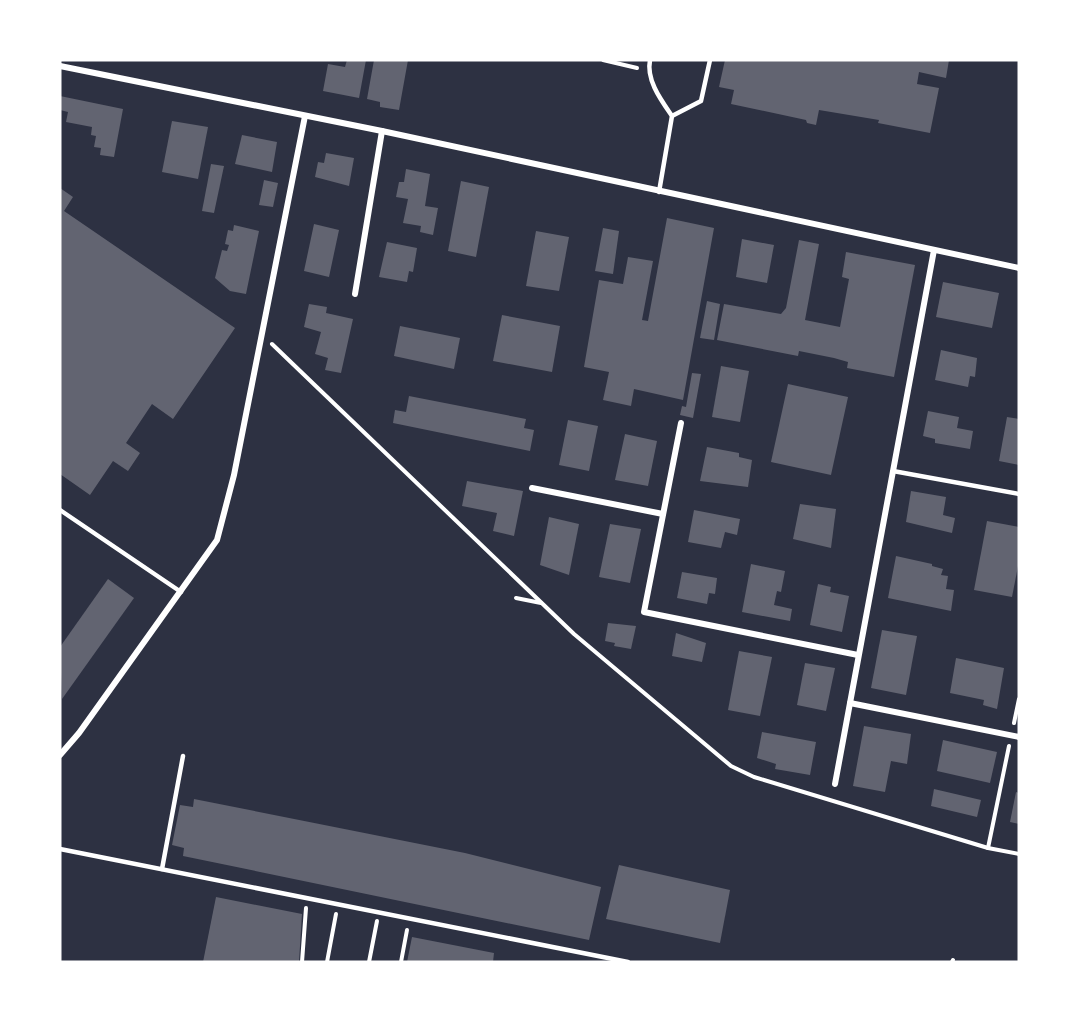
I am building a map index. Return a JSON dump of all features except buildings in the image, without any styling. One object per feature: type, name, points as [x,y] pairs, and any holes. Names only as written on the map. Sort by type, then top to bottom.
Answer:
[{"type":"street","points":[[60,66],[382,131],[1019,268]]},
{"type":"street","points":[[60,755],[79,733],[213,548],[226,516],[260,333],[305,116]]},
{"type":"street","points":[[355,294],[382,131]]},
{"type":"street","points":[[835,784],[934,250]]},
{"type":"street","points":[[681,423],[644,612],[858,655]]},
{"type":"street","points":[[532,488],[663,514]]},
{"type":"street","points":[[850,703],[1015,736]]},
{"type":"lane","points":[[650,60],[648,70],[658,94],[672,116],[659,192]]},
{"type":"lane","points":[[672,116],[701,100],[710,60]]},
{"type":"lane","points":[[893,471],[1019,494]]},
{"type":"lane","points":[[60,510],[181,592]]},
{"type":"lane","points":[[162,869],[183,756]]},
{"type":"lane","points":[[60,849],[628,962]]},
{"type":"path","points":[[603,60],[648,70]]},
{"type":"path","points":[[260,333],[542,604],[628,682],[721,759],[743,773],[988,848],[1019,854]]},
{"type":"path","points":[[516,598],[542,604]]},
{"type":"path","points":[[988,848],[1015,736],[1019,699]]},
{"type":"path","points":[[302,962],[307,898]]},
{"type":"path","points":[[327,962],[338,904]]},
{"type":"path","points":[[369,962],[379,913]]},
{"type":"path","points":[[400,962],[409,918]]}]
